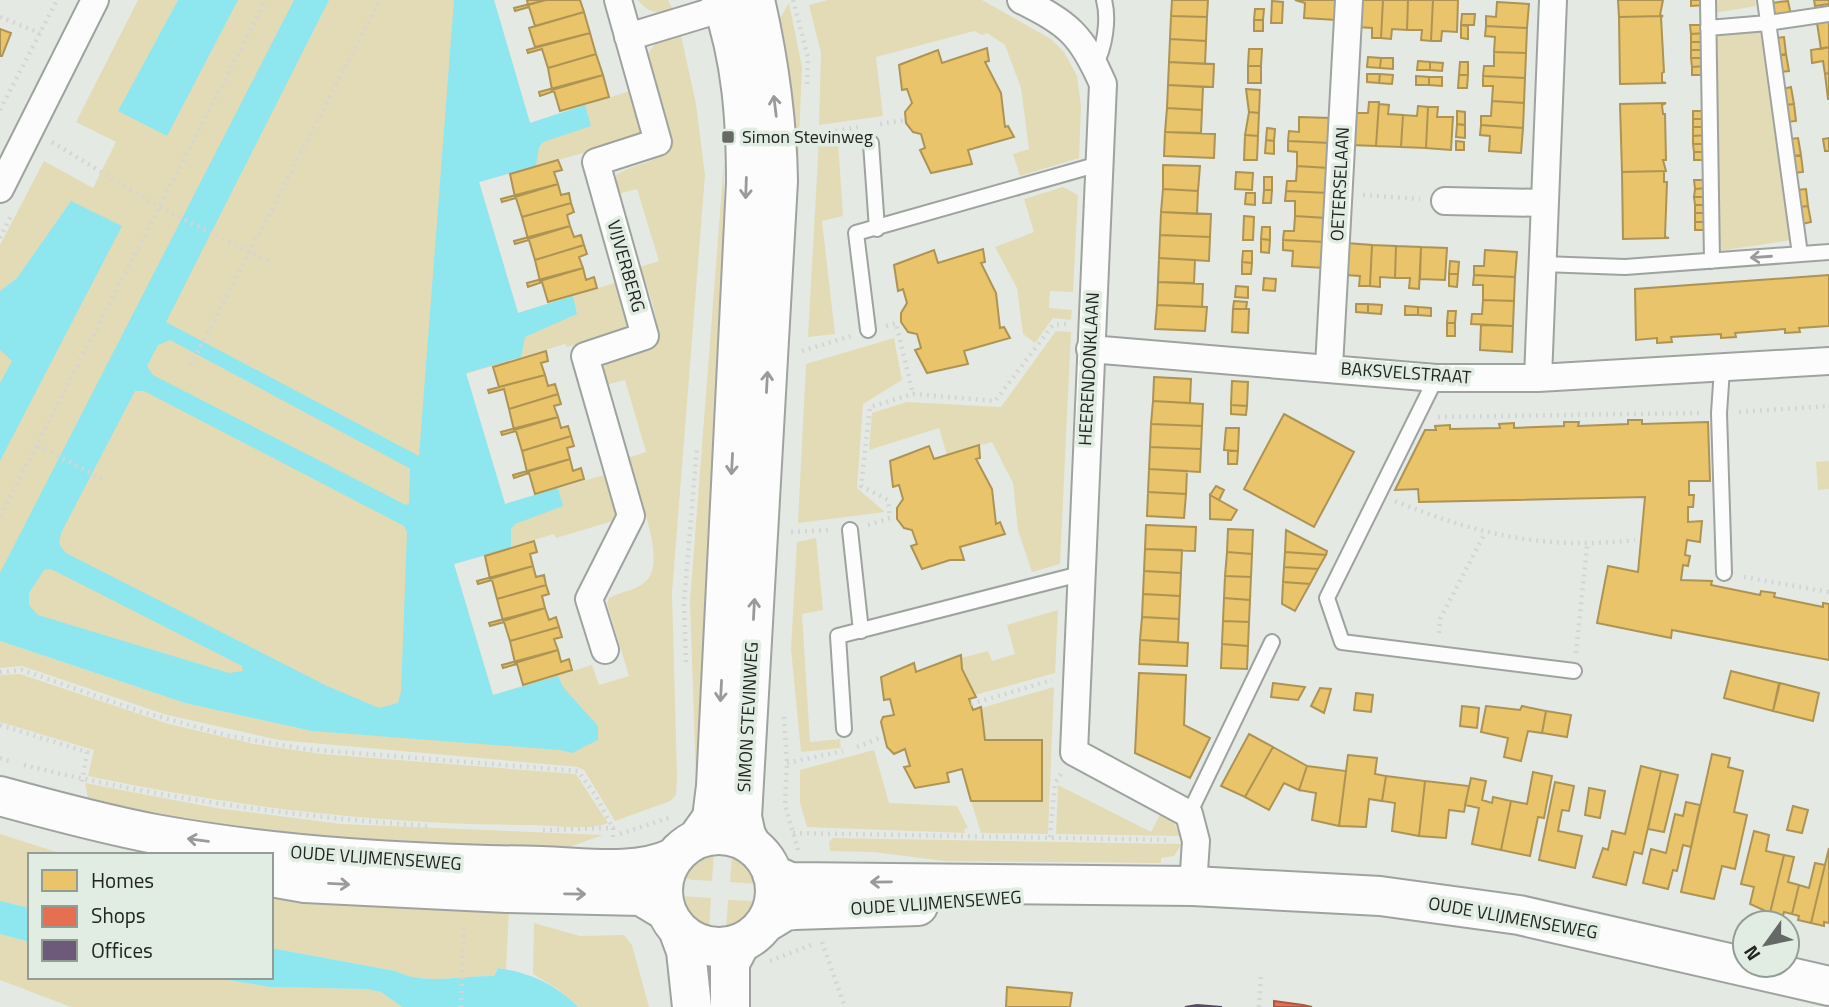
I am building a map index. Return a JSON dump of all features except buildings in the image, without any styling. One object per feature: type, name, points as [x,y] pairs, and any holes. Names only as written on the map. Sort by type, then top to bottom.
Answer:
[{"type":"street","points":[[0,189],[94,0]]},
{"type":"street","name":"VIJVERBERG","points":[[605,650],[589,599],[631,516],[584,356],[645,336],[596,162],[658,142],[618,0]]},
{"type":"street","name":"HEERENDONKLAAN","points":[[1021,0],[1062,21],[1086,47],[1103,84],[1074,752]]},
{"type":"street","name":"OETERSELAAN","points":[[1329,368],[1349,0]]},
{"type":"street","points":[[1538,378],[1553,0]]},
{"type":"street","points":[[628,37],[738,2]]},
{"type":"street","name":"SIMON STEVINWEG","points":[[685,849],[712,818],[716,786],[746,183],[738,2]]},
{"type":"street","name":"SIMON STEVINWEG","points":[[738,2],[769,60],[777,122],[778,181],[742,817],[774,857]]},
{"type":"street","points":[[1446,201],[1543,203]]},
{"type":"street","name":"BAKSVELSTRAAT","points":[[1091,336],[1329,368],[1436,378],[1538,378],[1829,361]]},
{"type":"street","points":[[1074,752],[1189,814],[1196,841],[1193,886]]},
{"type":"street","name":"OUDE VLIJMENSEWEG","points":[[0,796],[156,834],[308,855],[481,865],[613,867],[656,865],[685,849]]},
{"type":"street","points":[[0,810],[71,836],[138,853]]},
{"type":"street","points":[[692,1007],[688,962],[672,921],[663,879],[685,849],[724,835],[774,857],[776,892],[753,933],[730,963],[730,1007]]},
{"type":"street","name":"OUDE VLIJMENSEWEG","points":[[774,857],[790,882],[1193,886],[1380,896],[1519,915],[1829,986]]},
{"type":"street","name":"OUDE VLIJMENSEWEG","points":[[273,877],[305,883],[480,892],[641,896],[672,921]]},
{"type":"street","name":"OUDE VLIJMENSEWEG","points":[[753,933],[785,911],[794,910],[864,909],[1193,886]]},
{"type":"street","points":[[672,921],[699,944],[715,948],[753,933]]},
{"type":"lane","points":[[1095,65],[1101,54],[1106,10],[1104,0]]},
{"type":"lane","points":[[1708,0],[1712,261]]},
{"type":"lane","points":[[1765,0],[1800,254]]},
{"type":"lane","points":[[1708,28],[1829,14]]},
{"type":"lane","points":[[871,143],[877,229]]},
{"type":"lane","points":[[868,330],[856,233],[1099,164]]},
{"type":"lane","points":[[1542,264],[1625,267],[1829,252]]},
{"type":"lane","points":[[1722,369],[1719,413],[1724,573]]},
{"type":"lane","points":[[1436,378],[1327,598],[1342,642],[1574,671]]},
{"type":"lane","points":[[850,530],[861,631]]},
{"type":"lane","points":[[844,729],[838,636],[1080,574]]},
{"type":"lane","points":[[1189,814],[1272,642]]},
{"type":"path","points":[[0,110],[57,0]]},
{"type":"path","points":[[0,516],[266,0]]},
{"type":"path","points":[[191,365],[380,0]]},
{"type":"path","points":[[0,18],[40,33]]},
{"type":"path","points":[[0,94],[7,96]]},
{"type":"path","points":[[805,136],[905,120]]},
{"type":"path","points":[[30,130],[159,207],[272,263]]},
{"type":"path","points":[[1339,193],[1446,201]]},
{"type":"path","points":[[783,532],[850,530],[893,517],[888,500],[861,486],[870,407],[913,394],[995,401],[1053,325],[1091,336]]},
{"type":"path","points":[[1416,418],[1719,413],[1829,406]]},
{"type":"path","points":[[38,446],[106,481]]},
{"type":"path","points":[[1378,494],[1485,533],[1587,546],[1635,540]]},
{"type":"path","points":[[1437,653],[1440,619],[1485,533]]},
{"type":"path","points":[[1574,671],[1587,546]]},
{"type":"path","points":[[1724,573],[1829,592]]},
{"type":"path","points":[[0,672],[22,670],[142,712],[230,736],[305,748],[578,771],[596,796],[613,828],[613,867]]},
{"type":"path","points":[[971,705],[1077,672]]},
{"type":"path","points":[[0,725],[87,752],[76,816]]},
{"type":"path","points":[[844,729],[846,751]]},
{"type":"path","points":[[787,763],[846,751],[882,737]]},
{"type":"path","points":[[1050,837],[1055,783],[1074,752]]},
{"type":"path","points":[[0,758],[82,779],[208,803],[292,815],[442,827]]},
{"type":"path","points":[[535,830],[613,828]]},
{"type":"path","points":[[774,857],[793,833],[1196,841]]},
{"type":"path","points":[[461,1007],[463,943]]},
{"type":"path","points":[[1259,1007],[1261,974]]},
{"type":"shaded area","points":[[138,0],[178,0],[119,110],[187,0],[494,0],[530,123],[630,91],[641,132],[637,138],[479,182],[518,313],[618,282],[630,325],[626,329],[567,347],[565,344],[466,374],[505,504],[604,475],[617,516],[613,521],[556,538],[554,534],[454,564],[493,695],[592,665],[599,685],[629,676],[607,604],[609,598],[644,583],[653,568],[647,520],[627,458],[646,452],[625,380],[605,385],[601,372],[606,364],[639,353],[651,344],[655,334],[655,312],[640,267],[659,261],[637,189],[618,194],[616,175],[658,157],[668,146],[648,54],[658,39],[680,31],[696,104],[705,175],[672,593],[677,776],[676,795],[670,801],[615,821],[584,770],[578,767],[279,740],[167,715],[22,666],[0,668],[0,641],[185,703],[312,731],[549,748],[0,624],[0,304],[71,202],[17,278],[0,291],[0,245],[44,161],[93,188],[116,142],[76,122]]},
{"type":"shaded area","points":[[638,0],[668,0],[673,10],[653,11],[645,8]]},
{"type":"shaded area","points":[[828,0],[982,0],[1051,39],[1064,52],[1077,76],[1081,106],[1079,158],[1020,176],[1013,154],[1029,149],[1021,88],[1005,45],[987,33],[982,35],[974,31],[876,57],[883,116],[819,125],[821,53],[809,5]]},
{"type":"shaded area","points":[[1714,0],[1755,0],[1756,6],[1715,13]]},
{"type":"shaded area","points":[[789,3],[802,67],[798,164],[788,160],[775,27]]},
{"type":"shaded area","points":[[1760,30],[1792,240],[1719,251],[1715,35]]},
{"type":"shaded area","points":[[865,132],[865,138],[838,141],[843,216],[822,221],[835,334],[808,337],[819,139]]},
{"type":"shaded area","points":[[724,161],[724,218],[700,780],[696,780],[690,601]]},
{"type":"shaded area","points":[[1063,187],[1078,195],[1073,292],[1050,291],[1049,308],[1072,310],[1071,320],[1053,318],[1035,343],[1023,334],[1017,288],[995,247],[1034,232],[1024,199]]},
{"type":"shaded area","points":[[1056,331],[1071,332],[1060,564],[1032,572],[1018,530],[1013,483],[992,442],[947,455],[939,428],[869,450],[872,413],[907,402],[1001,407]]},
{"type":"shaded area","points":[[894,338],[902,380],[863,404],[857,488],[885,512],[798,523],[806,364]]},
{"type":"shaded area","points":[[1829,461],[1829,489],[1818,490],[1816,462]]},
{"type":"shaded area","points":[[816,538],[823,610],[802,614],[810,742],[840,739],[841,748],[801,752],[791,649],[797,542]]},
{"type":"shaded area","points":[[1058,610],[1055,673],[975,695],[962,669],[961,658],[988,651],[992,661],[1015,654],[1007,625]]},
{"type":"shaded area","points":[[20,674],[169,724],[254,744],[322,754],[576,774],[608,823],[591,827],[569,827],[362,817],[197,797],[88,776],[94,750],[0,722],[0,675]]},
{"type":"shaded area","points":[[1054,687],[1048,834],[981,833],[971,801],[985,742],[981,708]]},
{"type":"shaded area","points":[[874,750],[889,803],[957,806],[968,828],[964,829],[965,833],[807,827],[800,803],[800,770]]},
{"type":"shaded area","points":[[85,783],[216,808],[341,824],[603,835],[555,852],[297,839],[89,804]]},
{"type":"shaded area","points":[[1058,785],[1151,832],[1161,813],[1173,820],[1180,836],[1056,834]]},
{"type":"shaded area","points":[[0,834],[60,853],[28,853],[28,908],[0,901]]},
{"type":"shaded area","points":[[833,838],[1182,844],[1174,856],[1161,858],[1161,863],[945,861],[873,852],[830,851],[829,842]]},
{"type":"shaded area","points":[[714,853],[712,881],[681,879],[694,861]]},
{"type":"shaded area","points":[[732,854],[753,870],[758,884],[730,882]]},
{"type":"shaded area","points":[[273,896],[509,910],[506,969],[498,968],[494,976],[431,979],[273,948]]},
{"type":"shaded area","points":[[680,896],[711,898],[709,930],[687,914]]},
{"type":"shaded area","points":[[728,900],[757,901],[748,919],[726,930]]},
{"type":"shaded area","points":[[534,923],[580,936],[624,935],[632,945],[649,1007],[578,1007],[559,990],[533,974]]},
{"type":"shaded area","points":[[0,934],[28,941],[28,979],[222,979],[270,987],[366,989],[381,992],[402,1007],[71,1007],[0,980]]},
{"type":"water","points":[[178,0],[238,0],[167,136],[118,111]]},
{"type":"water","points":[[294,0],[329,0],[166,322],[419,456],[454,0],[494,0],[530,123],[585,105],[591,126],[543,142],[539,147],[536,166],[479,182],[518,313],[573,296],[577,314],[525,337],[521,357],[466,373],[505,504],[558,488],[563,506],[515,524],[511,529],[511,548],[454,564],[493,695],[558,676],[563,687],[598,726],[598,740],[572,753],[312,731],[185,703],[0,641],[0,573]],"holes":[[[170,340],[410,469],[409,503],[406,505],[153,375],[147,366],[158,345]],[[135,391],[144,391],[404,526],[407,532],[401,692],[398,703],[379,708],[325,685],[66,553],[59,544],[61,533]],[[51,569],[242,666],[243,671],[229,673],[38,615],[29,605],[29,593],[44,570]]]},
{"type":"water","points":[[71,201],[122,226],[0,461],[0,383],[12,361],[0,350],[0,291],[17,278]]},
{"type":"water","points":[[0,901],[28,908],[28,941],[0,934]]},
{"type":"water","points":[[273,948],[419,978],[494,976],[498,968],[510,970],[551,985],[578,1007],[402,1007],[381,992],[366,989],[270,987],[222,979],[273,979]]},
{"type":"place","name":"Simon Stevinweg","points":[[728,137]]}]
